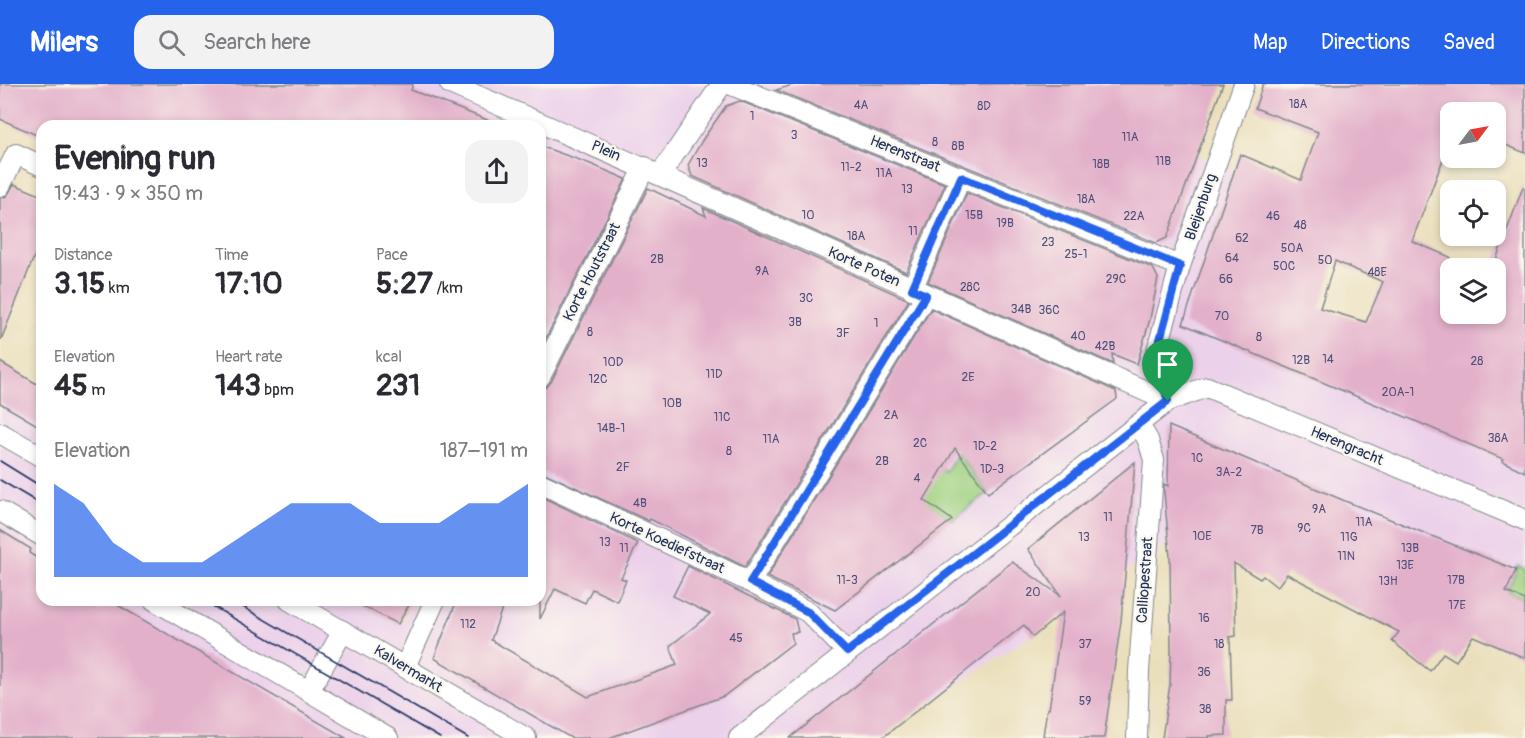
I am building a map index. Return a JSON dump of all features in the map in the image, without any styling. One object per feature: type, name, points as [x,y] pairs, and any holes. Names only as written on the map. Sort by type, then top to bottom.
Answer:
[{"type":"street","name":"Plein","points":[[450,84],[534,120]]},
{"type":"street","points":[[652,171],[722,84]]},
{"type":"street","name":"Herenstraat","points":[[729,84],[1180,266]]},
{"type":"street","name":"Bleijenburg","points":[[1168,401],[1155,358],[1180,266],[1244,84]]},
{"type":"street","name":"Plein","points":[[546,125],[652,171]]},
{"type":"street","points":[[0,186],[16,154],[36,162]]},
{"type":"street","name":"Korte Poten","points":[[652,171],[919,292],[1168,401]]},
{"type":"street","name":"Korte Houtstraat","points":[[546,366],[652,171]]},
{"type":"street","points":[[750,582],[919,292],[961,177]]},
{"type":"street","name":"Herengracht","points":[[739,738],[1168,401],[1207,387],[1525,520]]},
{"type":"street","name":"Calliopestraat","points":[[1137,738],[1139,672],[1154,460],[1148,440],[1139,425]]},
{"type":"street","points":[[0,433],[36,454]]},
{"type":"street","name":"Korte Koediefstraat","points":[[546,486],[750,582],[808,612],[847,652]]},
{"type":"street","points":[[0,511],[36,532]]},
{"type":"street","points":[[164,606],[388,738]]},
{"type":"street","name":"Kalvermarkt","points":[[299,606],[526,738]]},
{"type":"street","points":[[405,667],[432,606]]},
{"type":"street","points":[[309,691],[343,631]]},
{"type":"shaded area","points":[[413,84],[1038,84],[1271,186],[1228,292],[1525,416],[1525,607],[1251,488],[877,738],[0,738],[0,403],[36,424],[36,606],[363,606],[398,624],[400,621],[403,622],[411,606],[546,606],[546,120],[473,120],[475,115],[409,93]]},
{"type":"green space","points":[[961,448],[963,459],[988,493],[952,520],[913,494],[932,464],[946,471]]},
{"type":"green space","points":[[1518,566],[1525,569],[1525,599],[1507,592]]},
{"type":"building","points":[[0,84],[413,84],[411,90],[487,120],[36,120],[36,135],[0,119]]},
{"type":"building","points":[[796,84],[1223,84],[1167,238],[1156,243],[776,90]]},
{"type":"building","points":[[1263,84],[1525,84],[1525,153],[1506,145],[1506,102],[1440,102],[1440,167],[1412,241],[1450,257],[1440,258],[1440,324],[1506,324],[1506,258],[1497,258],[1501,246],[1506,246],[1506,233],[1523,187],[1525,188],[1525,472],[1502,461],[1503,459],[1413,420],[1183,324],[1240,154],[1301,180],[1318,132],[1255,108]],"holes":[[[1335,261],[1383,282],[1366,322],[1320,308]]]},
{"type":"building","points":[[740,101],[945,184],[906,272],[692,176],[688,165],[703,139],[726,106]]},
{"type":"building","points":[[546,148],[626,179],[546,338]]},
{"type":"building","points":[[14,184],[36,193],[36,252],[1,340],[0,198],[7,196]]},
{"type":"building","points":[[648,188],[706,216],[703,208],[909,300],[745,567],[650,519],[649,521],[546,474],[546,387],[551,382]]},
{"type":"building","points":[[967,193],[1153,268],[1158,278],[1150,319],[1137,364],[1112,354],[1113,364],[928,282]]},
{"type":"building","points":[[931,309],[1116,391],[1117,399],[988,493],[955,448],[924,500],[952,520],[835,610],[767,577]]},
{"type":"building","points":[[0,362],[36,383],[36,424],[0,403]]},
{"type":"building","points":[[1169,426],[1345,501],[1516,570],[1506,592],[1525,600],[1525,658],[1473,636],[1456,661],[1443,653],[1430,671],[1392,641],[1399,632],[1287,574],[1277,587],[1263,576],[1260,579],[1234,563],[1236,636],[1230,637],[1232,700],[1226,700],[1226,735],[1209,736],[1209,738],[1162,738],[1170,684],[1171,651],[1170,557],[1164,492],[1164,484],[1168,486]]},
{"type":"building","points":[[1135,462],[1121,621],[1104,738],[1043,736],[1063,612],[1033,637],[1024,625],[882,738],[790,738],[1012,562],[1061,596],[1028,549]]},
{"type":"building","points":[[546,499],[638,543],[621,578],[626,580],[617,601],[592,589],[585,603],[555,589],[540,619],[540,606],[546,606]]},
{"type":"building","points":[[0,530],[31,549],[29,553],[36,557],[36,606],[119,606],[346,738],[0,738]]},
{"type":"building","points":[[688,566],[795,619],[798,632],[791,633],[793,643],[724,696],[609,738],[571,738],[434,658],[455,606],[503,606],[491,640],[588,697],[677,665],[670,646],[710,614],[673,596]]},
{"type":"building","points":[[363,606],[408,606],[398,624]]},
{"type":"tram line","points":[[0,461],[36,483]]},
{"type":"tram line","points":[[0,480],[36,501]]},
{"type":"tram line","points":[[212,606],[440,738]]},
{"type":"tram line","points":[[241,606],[468,738]]},
{"type":"route","points":[[961,177],[1180,266],[1155,358],[1168,401],[847,652],[808,612],[750,582],[926,295],[912,289],[961,177]]}]
